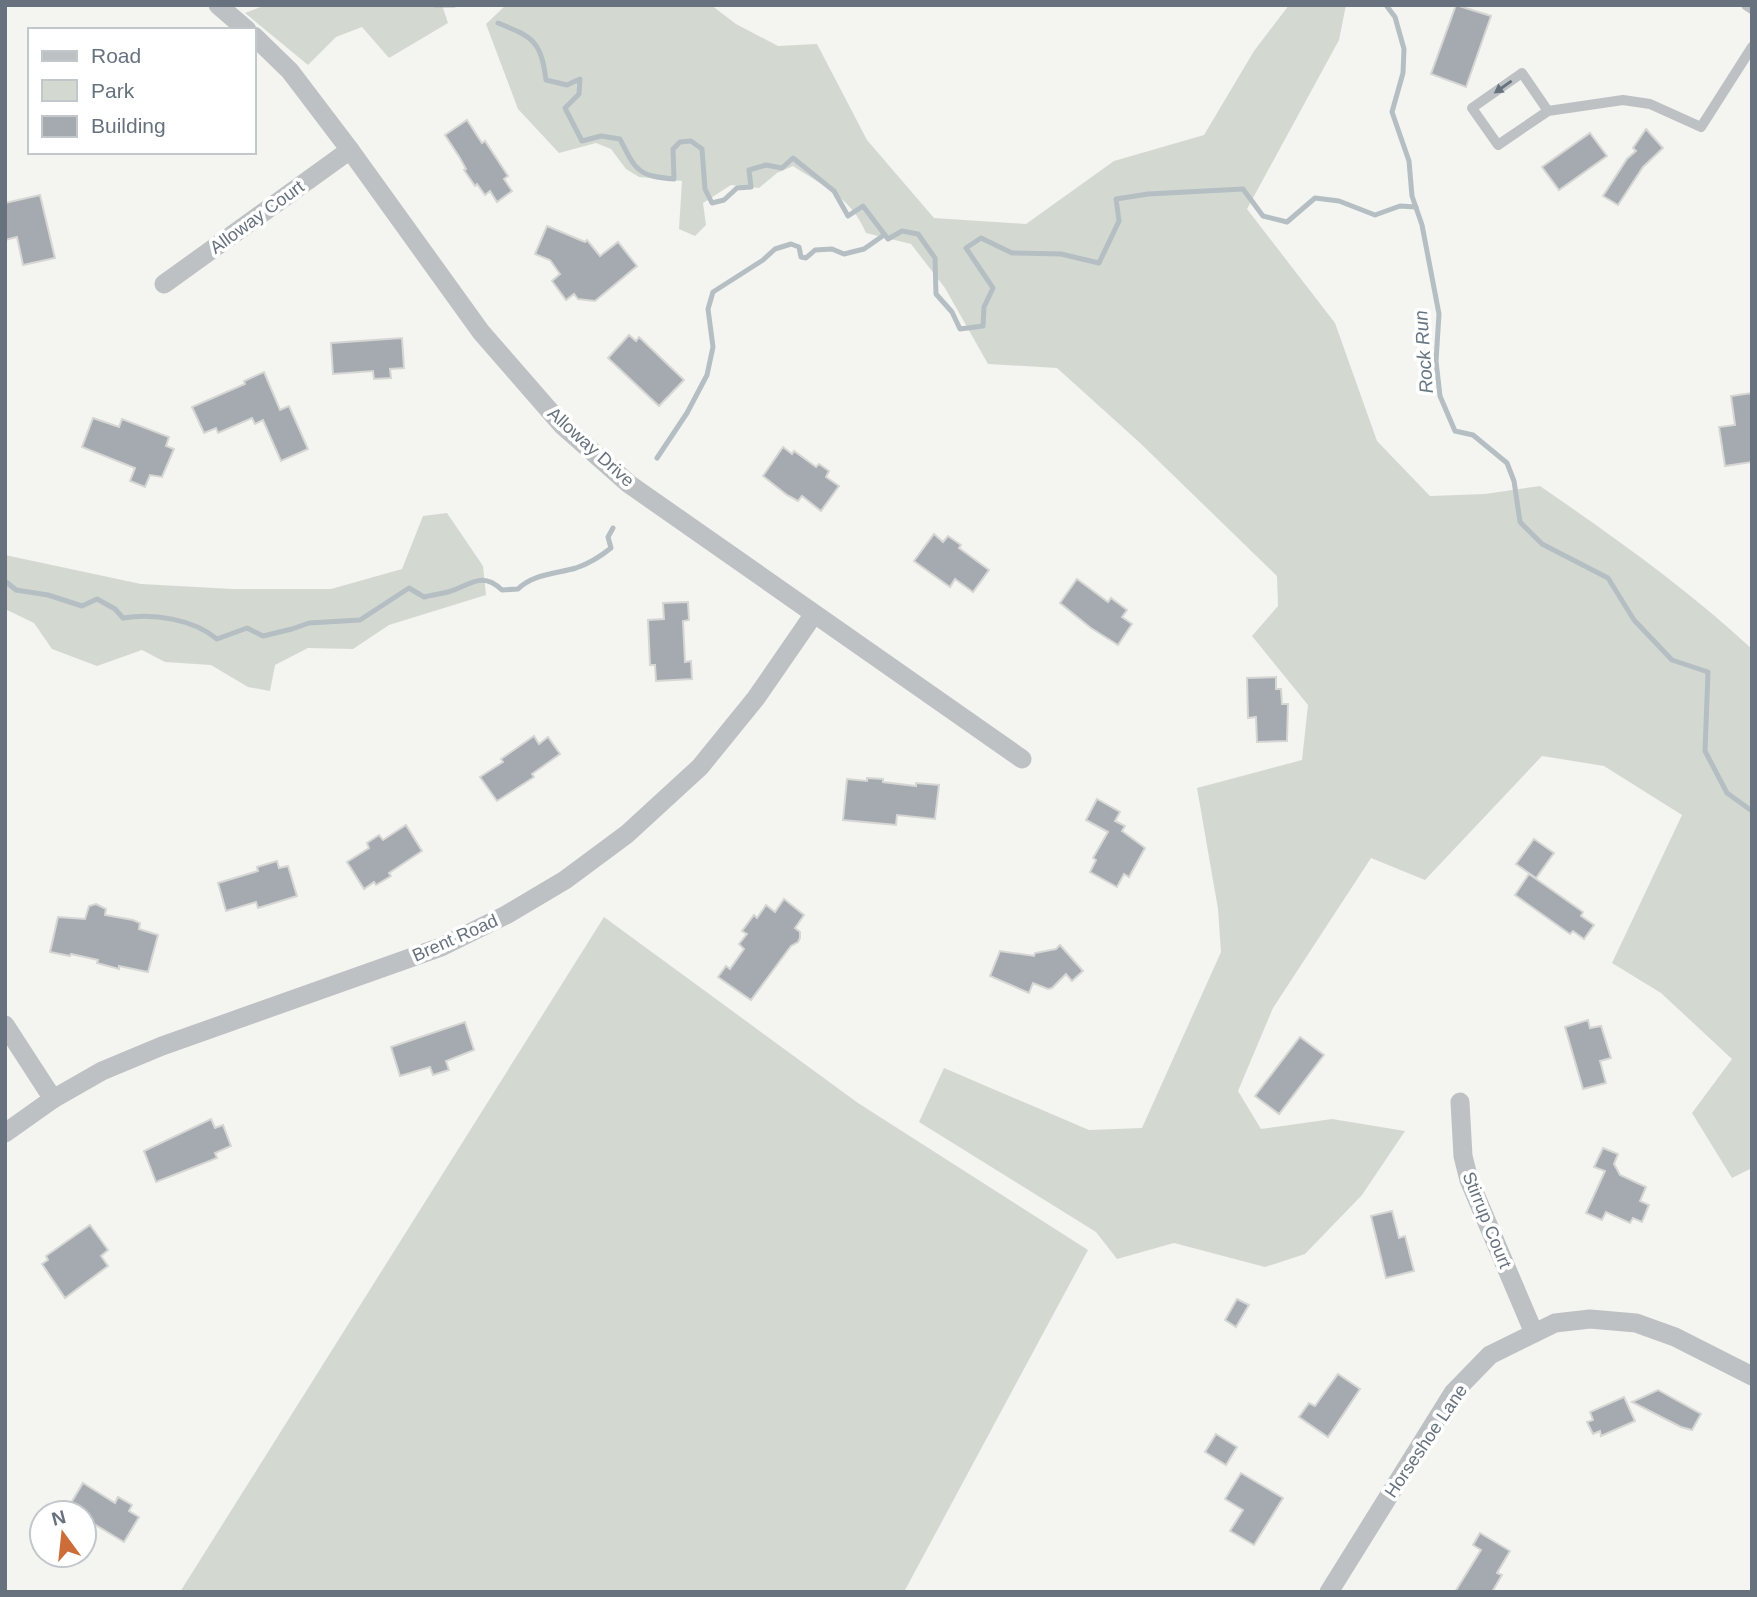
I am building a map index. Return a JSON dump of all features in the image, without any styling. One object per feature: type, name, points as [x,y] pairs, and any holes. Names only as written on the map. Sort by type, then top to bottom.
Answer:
[{"type":"street","points":[[218,5],[245,28]]},
{"type":"street","name":"Alloway Drive","points":[[256,38],[290,71],[481,332],[562,425],[629,484],[1022,759]]},
{"type":"street","name":"Alloway Court","points":[[164,284],[350,150]]},
{"type":"street","name":"Brent Road","points":[[5,1133],[53,1099],[102,1072],[162,1046],[441,947],[506,915],[565,880],[627,834],[700,767],[756,698],[814,614]]},
{"type":"street","points":[[5,1025],[53,1099]]},
{"type":"street","name":"Stirrup Court","points":[[1460,1102],[1463,1156],[1469,1180],[1534,1333]]},
{"type":"street","name":"Horseshoe Lane","points":[[1329,1592],[1453,1393],[1490,1354],[1555,1323],[1590,1319],[1636,1323],[1675,1337],[1752,1376]]},
{"type":"lane","points":[[1746,5],[1752,9]]},
{"type":"lane","points":[[1548,111],[1522,74],[1472,108],[1498,145],[1548,111],[1623,100],[1650,104],[1701,127],[1752,47]]},
{"type":"green space","points":[[266,5],[442,5],[448,23],[389,58],[362,27],[336,37],[308,65],[245,13]]},
{"type":"green space","points":[[506,5],[711,5],[736,24],[778,46],[817,44],[867,140],[934,218],[1026,224],[1114,161],[1204,135],[1254,51],[1289,5],[1346,5],[1339,40],[1247,209],[1335,323],[1377,441],[1430,496],[1485,494],[1540,486],[1675,584],[1752,649],[1752,1168],[1732,1178],[1692,1113],[1732,1059],[1661,993],[1612,963],[1682,815],[1604,766],[1542,756],[1425,880],[1371,858],[1273,1008],[1238,1091],[1261,1129],[1332,1119],[1405,1131],[1362,1195],[1305,1254],[1265,1267],[1174,1243],[1117,1259],[1096,1232],[919,1122],[944,1068],[1089,1130],[1142,1128],[1221,952],[1218,909],[1197,788],[1302,760],[1308,705],[1252,636],[1278,606],[1277,576],[1139,442],[1057,368],[988,364],[945,288],[911,244],[866,233],[845,202],[793,166],[777,173],[759,188],[731,185],[703,203],[706,225],[695,236],[679,229],[682,181],[639,177],[626,169],[611,149],[596,143],[559,153],[518,109],[486,24]]},
{"type":"green space","points":[[447,513],[483,566],[486,595],[389,625],[353,649],[308,648],[275,665],[270,691],[248,687],[211,665],[165,662],[142,650],[97,666],[52,649],[34,623],[5,609],[5,555],[141,584],[233,589],[331,589],[402,569],[423,516]]},
{"type":"green space","points":[[604,917],[858,1103],[1088,1250],[904,1592],[180,1592]]},
{"type":"building","points":[[1456,5],[1491,16],[1466,87],[1431,74]]},
{"type":"building","points":[[467,120],[482,143],[485,141],[508,176],[504,179],[512,191],[497,202],[490,191],[485,195],[477,184],[475,186],[445,135]]},
{"type":"building","points":[[1646,129],[1663,148],[1643,167],[1618,205],[1603,196],[1627,159],[1636,151],[1633,148]]},
{"type":"building","points":[[1590,133],[1607,156],[1559,190],[1542,167]]},
{"type":"building","points":[[40,195],[55,258],[23,265],[17,237],[5,240],[5,203]]},
{"type":"building","points":[[547,226],[585,242],[587,240],[600,256],[618,242],[637,266],[595,301],[578,299],[574,294],[566,300],[552,281],[560,274],[550,260],[535,254]]},
{"type":"building","points":[[629,335],[636,341],[639,337],[684,380],[659,406],[608,358]]},
{"type":"building","points":[[402,338],[404,368],[390,369],[391,378],[374,379],[373,371],[333,374],[331,343]]},
{"type":"building","points":[[264,372],[280,410],[289,406],[308,449],[281,461],[263,420],[255,424],[252,418],[218,433],[216,428],[204,433],[192,407],[245,384],[244,381]]},
{"type":"building","points":[[1752,393],[1752,462],[1725,466],[1719,427],[1735,425],[1731,396]]},
{"type":"building","points":[[93,418],[119,427],[122,419],[169,437],[166,446],[174,449],[162,477],[150,475],[145,487],[130,481],[135,468],[82,447]]},
{"type":"building","points":[[783,447],[792,454],[794,451],[816,467],[819,464],[829,471],[826,477],[839,486],[821,511],[802,496],[798,501],[787,495],[763,476]]},
{"type":"building","points":[[934,534],[943,542],[948,536],[961,545],[959,548],[989,570],[973,592],[955,579],[950,587],[914,561]]},
{"type":"building","points":[[1077,579],[1108,602],[1111,598],[1127,610],[1122,617],[1132,624],[1118,645],[1060,603]]},
{"type":"building","points":[[688,602],[689,620],[683,621],[685,662],[691,661],[692,679],[656,681],[655,665],[650,665],[648,620],[664,619],[663,603]]},
{"type":"building","points":[[1276,677],[1276,689],[1281,689],[1282,704],[1288,704],[1287,741],[1257,742],[1256,717],[1248,718],[1247,678]]},
{"type":"building","points":[[534,736],[539,744],[548,737],[560,754],[532,774],[534,777],[497,801],[480,777]]},
{"type":"building","points":[[867,778],[916,786],[916,783],[939,785],[935,819],[897,815],[896,825],[843,820],[847,779],[867,781]]},
{"type":"building","points":[[1097,799],[1120,812],[1115,821],[1125,826],[1122,831],[1145,848],[1129,877],[1124,874],[1117,887],[1090,872],[1096,860],[1093,858],[1108,832],[1086,820]]},
{"type":"building","points":[[406,825],[422,851],[389,873],[391,876],[364,889],[347,862],[369,848],[367,843],[379,835],[383,840]]},
{"type":"building","points":[[1534,839],[1554,853],[1536,878],[1516,864]]},
{"type":"building","points":[[277,861],[279,868],[288,866],[297,896],[258,908],[256,902],[226,911],[218,883],[258,871],[257,867]]},
{"type":"building","points":[[1529,874],[1583,912],[1581,916],[1594,925],[1584,939],[1573,931],[1570,934],[1515,895]]},
{"type":"building","points":[[784,899],[804,915],[795,928],[800,932],[800,938],[791,946],[751,1000],[718,977],[726,966],[730,969],[744,949],[739,944],[747,934],[742,931],[754,915],[757,918],[766,905],[775,912]]},
{"type":"building","points":[[96,904],[106,909],[105,915],[133,920],[140,923],[139,929],[158,935],[148,972],[119,966],[119,969],[97,963],[98,960],[50,952],[58,917],[85,919],[89,906]]},
{"type":"building","points":[[1060,945],[1083,971],[1072,981],[1066,974],[1052,988],[1033,983],[1029,993],[990,976],[1000,951],[1034,956],[1035,953],[1056,949]]},
{"type":"building","points":[[1588,1020],[1590,1028],[1601,1026],[1611,1058],[1600,1061],[1606,1083],[1583,1089],[1565,1027]]},
{"type":"building","points":[[465,1022],[474,1050],[446,1061],[449,1070],[433,1075],[430,1067],[400,1076],[391,1047]]},
{"type":"building","points":[[1300,1037],[1324,1055],[1279,1114],[1255,1096]]},
{"type":"building","points":[[211,1119],[215,1128],[223,1125],[231,1146],[215,1153],[217,1158],[156,1182],[144,1151]]},
{"type":"building","points":[[1603,1148],[1618,1154],[1614,1164],[1620,1175],[1646,1187],[1640,1201],[1649,1205],[1642,1222],[1633,1218],[1630,1223],[1606,1212],[1602,1220],[1586,1213],[1605,1171],[1594,1167]]},
{"type":"building","points":[[1392,1211],[1399,1238],[1405,1236],[1414,1271],[1386,1278],[1371,1216]]},
{"type":"building","points":[[90,1225],[108,1250],[101,1256],[108,1266],[65,1298],[42,1264],[48,1260],[46,1256]]},
{"type":"building","points":[[1237,1299],[1249,1305],[1236,1327],[1225,1320]]},
{"type":"building","points":[[1338,1374],[1360,1389],[1328,1437],[1299,1417],[1309,1403],[1315,1406]]},
{"type":"building","points":[[1658,1390],[1701,1414],[1692,1430],[1632,1402]]},
{"type":"building","points":[[1624,1397],[1635,1421],[1601,1436],[1600,1431],[1593,1434],[1587,1422],[1593,1420],[1590,1412]]},
{"type":"building","points":[[1216,1434],[1237,1447],[1226,1465],[1205,1452]]},
{"type":"building","points":[[1241,1473],[1283,1498],[1254,1545],[1230,1531],[1243,1510],[1225,1499]]},
{"type":"building","points":[[83,1483],[115,1503],[118,1497],[132,1505],[129,1511],[139,1517],[124,1542],[98,1526],[98,1499],[73,1499]]},
{"type":"building","points":[[1480,1533],[1510,1551],[1497,1573],[1502,1575],[1492,1592],[1455,1592],[1481,1550],[1473,1545]]},
{"type":"waterway","points":[[435,5],[454,5]]},
{"type":"waterway","name":"Rock Run","points":[[1386,5],[1395,17],[1404,49],[1403,73],[1392,112],[1409,161],[1412,196],[1422,225],[1439,314],[1436,361],[1440,396],[1455,431],[1473,435],[1507,463],[1514,481],[1520,522],[1542,544],[1608,578],[1634,620],[1672,660],[1708,672],[1705,751],[1727,793],[1752,811]]},
{"type":"waterway","points":[[498,23],[520,32],[533,42],[541,57],[546,80],[567,85],[580,79],[579,94],[565,108],[582,141],[601,136],[620,139],[635,165],[645,173],[674,179],[673,149],[680,142],[691,141],[702,149],[705,189],[712,203],[724,200],[737,188],[751,187],[749,170],[766,165],[782,168],[793,158],[834,191],[848,216],[863,206],[888,239],[902,231],[918,234],[935,258],[936,294],[952,312],[960,329],[983,326],[984,307],[993,288],[966,248],[981,238],[1012,253],[1061,254],[1099,263],[1119,221],[1116,199],[1148,194],[1243,189],[1263,216],[1287,222],[1315,198],[1339,201],[1375,215],[1400,206],[1416,207]]},
{"type":"waterway","points":[[657,458],[687,413],[707,375],[713,347],[708,309],[713,292],[763,260],[775,249],[791,244],[799,247],[801,257],[806,258],[815,250],[832,249],[844,254],[864,249],[884,235]]},
{"type":"waterway","points":[[5,581],[16,590],[48,595],[82,606],[97,599],[115,609],[123,618],[147,616],[185,622],[217,639],[247,628],[263,636],[309,623],[360,620],[409,588],[424,597],[481,580],[495,584],[502,590],[518,589],[537,577],[576,568],[599,557],[611,548],[608,537],[613,528]]}]
